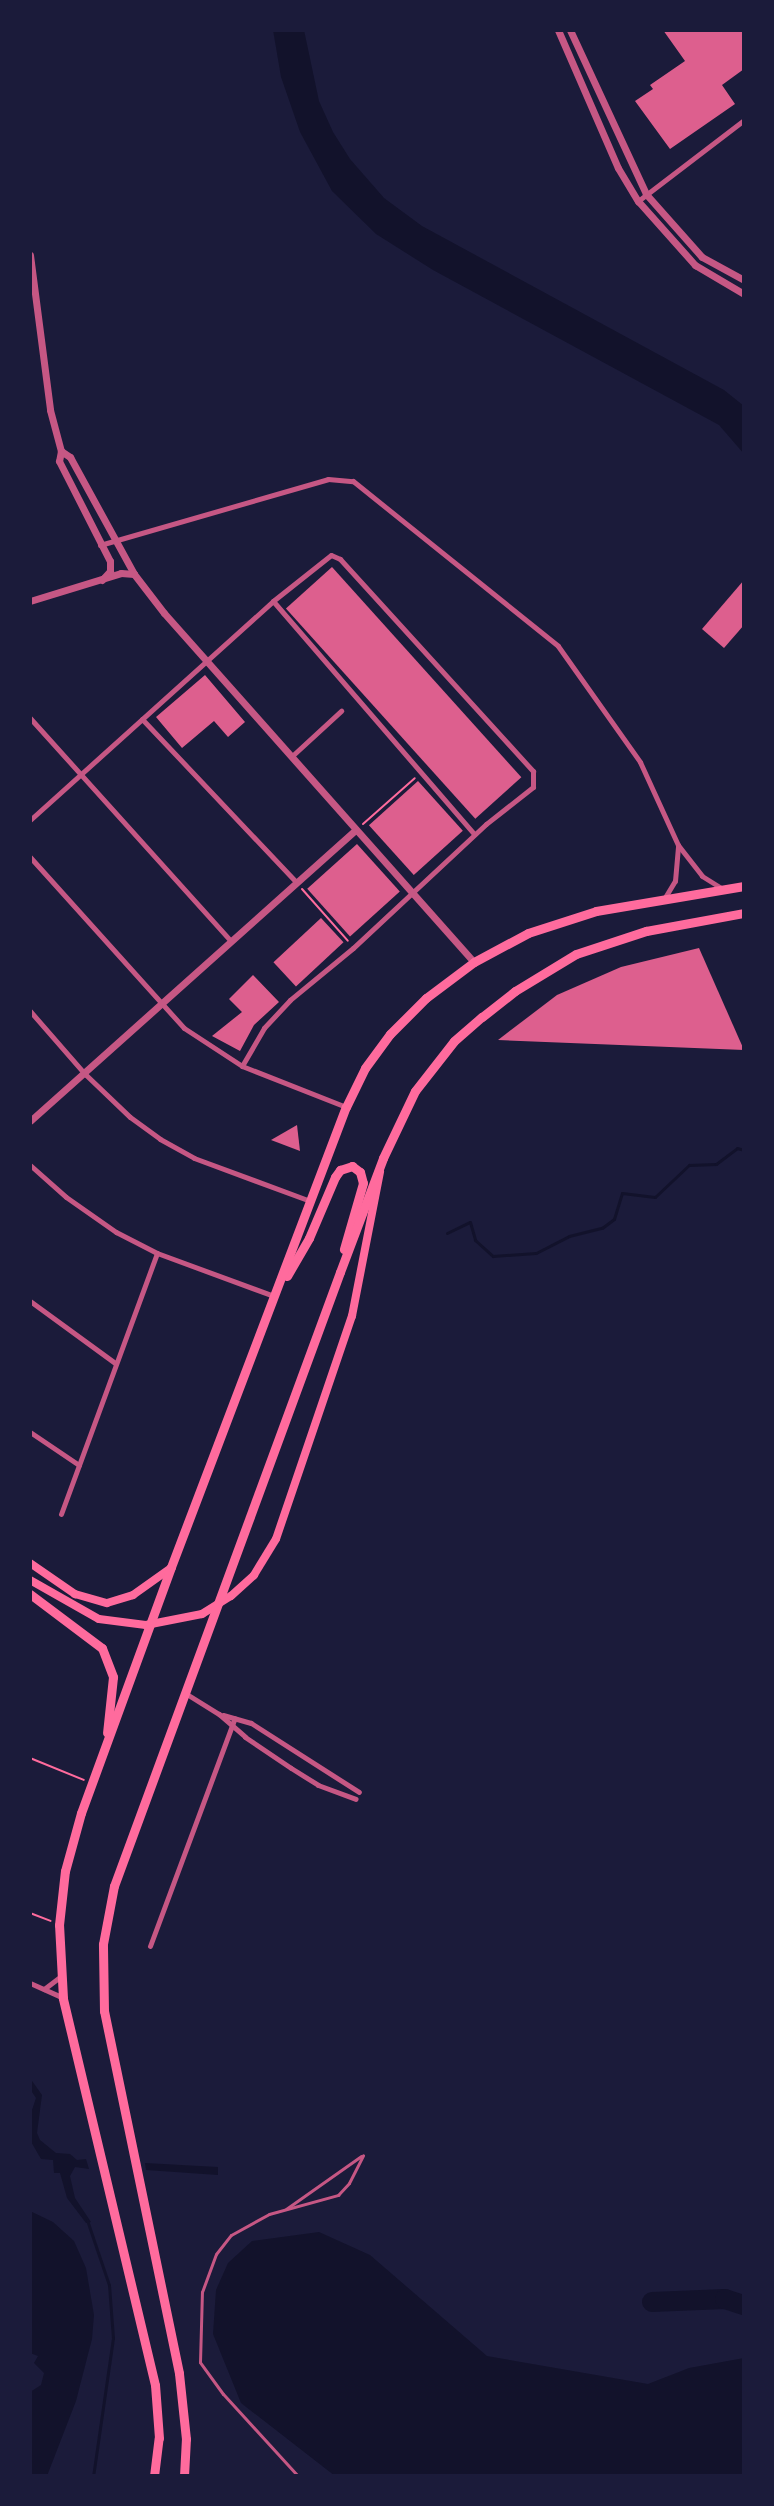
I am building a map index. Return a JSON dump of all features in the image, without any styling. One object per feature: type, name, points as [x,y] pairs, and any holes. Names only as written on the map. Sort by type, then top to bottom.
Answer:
[{"type":"highway","points":[[154,2476],[159,2438],[154,2385],[63,1998],[59,1925],[65,1871],[92,1783],[171,1567],[346,1107],[365,1068],[390,1034],[426,998],[474,962],[560,921],[664,899],[744,886]]},
{"type":"highway","points":[[184,2476],[186,2439],[179,2373],[104,2012],[102,1982],[106,1924],[114,1886],[383,1158],[404,1112],[427,1073],[454,1041],[515,991],[602,944],[646,931],[744,913]]},
{"type":"highway","points":[[275,1297],[309,1238],[335,1177],[340,1170],[352,1166],[360,1172],[363,1183],[340,1272]]},
{"type":"highway","points":[[30,1594],[88,1635],[102,1648],[111,1665],[112,1691],[104,1752]]},
{"type":"main road","points":[[30,1580],[84,1613],[123,1624],[172,1622],[218,1605],[243,1587],[270,1552],[359,1293],[383,1158]]},
{"type":"main road","points":[[30,1563],[75,1594],[106,1603],[133,1595],[171,1567]]},
{"type":"street","points":[[558,30],[618,168],[638,201],[695,265],[744,294]]},
{"type":"street","points":[[570,30],[646,194],[702,257],[744,280]]},
{"type":"street","points":[[638,201],[744,120]]},
{"type":"street","points":[[30,255],[50,410],[61,452],[59,461],[111,566],[102,580]]},
{"type":"street","points":[[61,452],[70,457],[134,573],[207,661],[474,962]]},
{"type":"street","points":[[100,545],[340,479],[353,481],[558,646],[640,762],[678,845],[702,876],[725,889]]},
{"type":"street","points":[[30,820],[273,601],[327,557],[336,556],[533,771],[535,779],[533,787],[474,834],[354,948],[290,1000],[264,1028],[242,1066]]},
{"type":"street","points":[[30,601],[121,573],[134,573]]},
{"type":"street","points":[[273,601],[474,834]]},
{"type":"street","points":[[292,756],[341,711]]},
{"type":"street","points":[[30,718],[83,773],[231,941]]},
{"type":"street","points":[[142,719],[296,882]]},
{"type":"street","points":[[30,1121],[356,830]]},
{"type":"street","points":[[664,899],[675,880],[678,845]]},
{"type":"street","points":[[30,857],[161,1004],[211,1050],[242,1066],[346,1107]]},
{"type":"street","points":[[30,1011],[85,1074],[130,1117],[160,1139],[194,1158],[310,1201]]},
{"type":"street","points":[[30,1165],[90,1215],[157,1253],[275,1297]]},
{"type":"street","points":[[61,1514],[157,1253]]},
{"type":"street","points":[[30,1301],[115,1363]]},
{"type":"street","points":[[30,1432],[79,1465]]},
{"type":"street","points":[[184,1693],[219,1714],[309,1779],[356,1799]]},
{"type":"street","points":[[219,1714],[251,1723],[358,1792]]},
{"type":"street","points":[[150,1946],[235,1718]]},
{"type":"street","points":[[44,1989],[61,1976]]},
{"type":"street","points":[[30,1983],[63,1998]]},
{"type":"lane","points":[[285,2209],[363,2155],[349,2183],[338,2195],[285,2209],[248,2222],[231,2235],[216,2254],[202,2292],[198,2351],[200,2361],[223,2394],[298,2476]]},
{"type":"path","points":[[356,830],[421,773]]},
{"type":"path","points":[[296,882],[354,948]]},
{"type":"path","points":[[30,1758],[92,1783]]},
{"type":"path","points":[[30,1912],[59,1925]]},
{"type":"shaded area","points":[[273,30],[304,30],[319,101],[333,132],[350,159],[384,198],[422,226],[724,390],[744,406],[744,454],[719,425],[433,270],[376,234],[332,191],[300,132],[281,77]]},
{"type":"shaded area","points":[[30,2078],[42,2095],[37,2133],[40,2140],[56,2153],[70,2154],[77,2160],[86,2159],[89,2169],[75,2167],[70,2176],[75,2198],[91,2222],[86,2223],[67,2198],[60,2173],[54,2173],[53,2160],[41,2159],[30,2140],[30,2116],[36,2098],[30,2089]]},
{"type":"shaded area","points":[[145,2163],[218,2167],[218,2175],[146,2170]]},
{"type":"shaded area","points":[[30,2211],[53,2222],[74,2241],[86,2268],[94,2315],[92,2339],[76,2401],[47,2476],[30,2476],[30,2392],[41,2385],[44,2373],[34,2363],[38,2356],[30,2353]]},
{"type":"shaded area","points":[[319,2232],[370,2255],[487,2356],[648,2384],[689,2368],[744,2358],[744,2476],[335,2476],[241,2403],[213,2334],[216,2290],[228,2263],[252,2241]]},
{"type":"building","points":[[663,30],[744,30],[744,69],[722,85],[735,104],[670,149],[635,101],[653,89],[650,85],[685,61]]},
{"type":"building","points":[[332,567],[521,777],[475,819],[286,608]]},
{"type":"building","points":[[744,580],[744,625],[724,648],[702,629]]},
{"type":"building","points":[[205,675],[245,722],[228,737],[214,721],[182,748],[156,717]]},
{"type":"building","points":[[418,781],[463,831],[414,875],[369,825]]},
{"type":"building","points":[[357,844],[400,892],[350,936],[307,889]]},
{"type":"building","points":[[321,918],[344,942],[296,986],[273,962]]},
{"type":"building","points":[[699,948],[744,1050],[498,1040],[557,995],[621,967]]},
{"type":"building","points":[[253,975],[279,1002],[254,1025],[240,1051],[212,1036],[242,1012],[229,999]]},
{"type":"building","points":[[297,1125],[300,1151],[271,1140]]},
{"type":"waterway","points":[[447,1233],[470,1222],[475,1240],[493,1256],[536,1253],[569,1236],[602,1228],[614,1219],[622,1193],[655,1197],[689,1165],[716,1164],[737,1148],[744,1150]]},
{"type":"waterway","points":[[87,2220],[109,2285],[113,2338],[93,2476]]},
{"type":"waterway","points":[[652,2302],[725,2299],[744,2305]]}]
